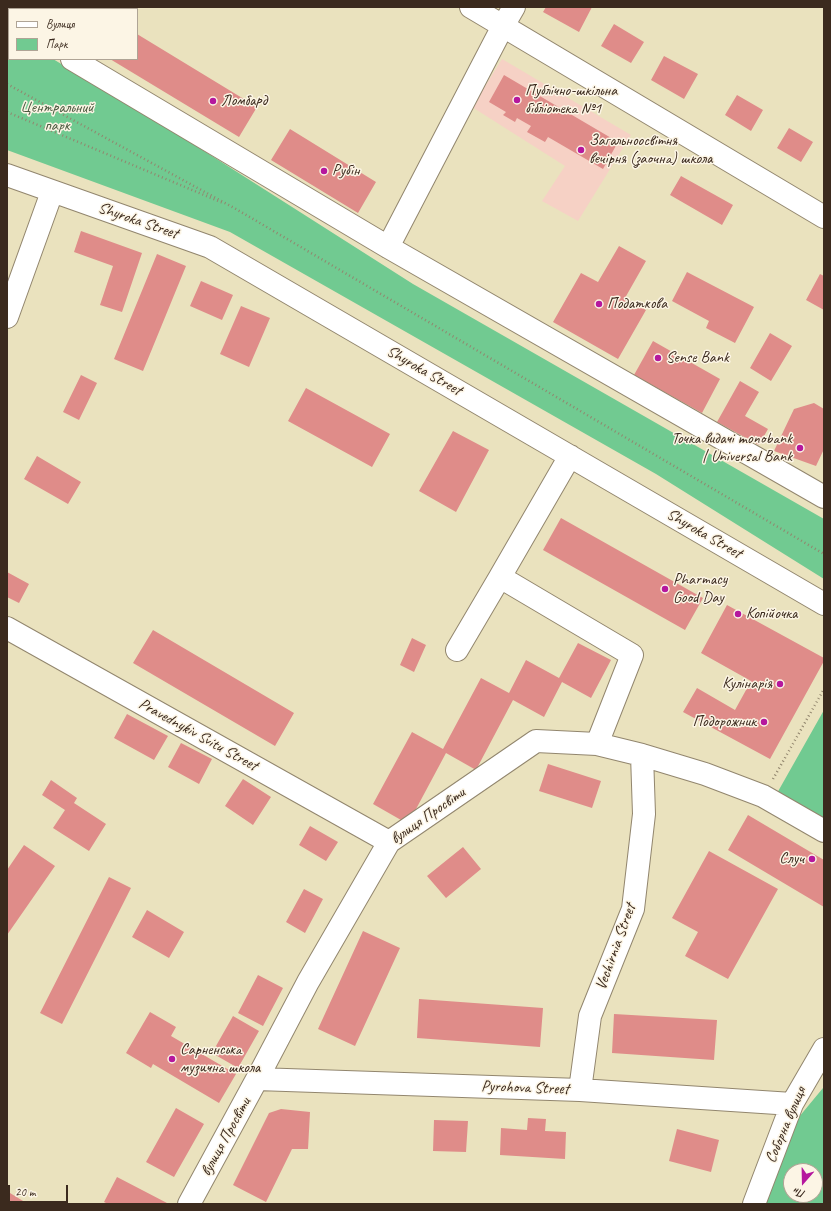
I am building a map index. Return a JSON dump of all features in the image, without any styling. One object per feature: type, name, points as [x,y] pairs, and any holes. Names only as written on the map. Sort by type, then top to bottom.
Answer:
[{"type":"street","points":[[471,7],[824,217]]},
{"type":"street","points":[[388,247],[514,7]]},
{"type":"street","points":[[74,60],[388,247],[824,497]]},
{"type":"street","name":"Shyroka Street","points":[[7,175],[210,247],[824,604]]},
{"type":"street","points":[[7,317],[52,192]]},
{"type":"street","points":[[457,650],[570,456]]},
{"type":"street","points":[[500,577],[632,655],[596,744]]},
{"type":"street","name":"Pravednykiv Svitu Street","points":[[7,628],[389,842]]},
{"type":"street","name":"вулиця Просвіти","points":[[189,1204],[258,1079],[308,982],[389,842],[536,741],[596,744],[642,755],[705,774],[763,796],[824,831]]},
{"type":"street","name":"Vechirnia Street","points":[[580,1090],[590,1016],[633,909],[644,814],[642,755]]},
{"type":"street","name":"Соборна вулиця","points":[[754,1204],[792,1104],[824,1049]]},
{"type":"street","name":"Pyrohova Street","points":[[258,1079],[580,1090],[792,1104]]},
{"type":"path","points":[[7,84],[236,209],[824,554]]},
{"type":"path","points":[[7,112],[236,209]]},
{"type":"path","points":[[763,796],[824,689]]},
{"type":"shaded area","name":"Загальноосвітня вечірня (заочна) школа","points":[[502,59],[631,135],[578,221],[542,201],[565,166],[472,107]]},
{"type":"green space","name":"Центральний парк","points":[[7,32],[8,60],[55,60],[179,135],[413,284],[824,519],[824,579],[656,474],[230,232],[7,150]]},
{"type":"green space","points":[[824,710],[824,822],[776,795]]},
{"type":"green space","points":[[823,1088],[824,1204],[760,1204],[789,1129]]},
{"type":"building","points":[[25,7],[94,8],[26,8]]},
{"type":"building","points":[[546,7],[592,7],[579,32],[543,12]]},
{"type":"building","points":[[614,24],[644,42],[631,63],[601,46]]},
{"type":"building","points":[[138,35],[257,107],[239,137],[112,60],[138,60]]},
{"type":"building","points":[[664,56],[698,74],[684,99],[651,80]]},
{"type":"building","points":[[504,75],[618,142],[603,169],[548,137],[545,142],[527,132],[531,126],[517,118],[515,122],[503,115],[506,112],[489,102]]},
{"type":"building","points":[[737,95],[763,110],[751,131],[725,115]]},
{"type":"building","points":[[789,128],[813,142],[801,162],[777,148]]},
{"type":"building","name":"Рубін","points":[[290,129],[376,182],[358,213],[271,160]]},
{"type":"building","points":[[681,176],[733,205],[722,225],[670,195]]},
{"type":"building","points":[[81,231],[142,253],[122,312],[100,305],[113,266],[74,252]]},
{"type":"building","name":"Податкова","points":[[619,246],[646,261],[625,298],[646,310],[618,359],[553,322],[581,273],[598,282]]},
{"type":"building","points":[[157,254],[186,266],[143,371],[114,359]]},
{"type":"building","points":[[687,272],[754,307],[735,343],[706,328],[709,321],[672,301]]},
{"type":"building","points":[[820,274],[824,276],[824,310],[806,300]]},
{"type":"building","points":[[201,281],[233,295],[222,320],[190,306]]},
{"type":"building","points":[[241,306],[270,318],[249,367],[220,354]]},
{"type":"building","points":[[770,333],[792,346],[771,381],[750,368]]},
{"type":"building","points":[[653,341],[720,379],[702,413],[634,375]]},
{"type":"building","points":[[81,375],[97,383],[79,420],[63,412]]},
{"type":"building","points":[[740,381],[759,392],[745,416],[768,429],[759,445],[717,422]]},
{"type":"building","points":[[306,388],[390,434],[372,467],[288,421]]},
{"type":"building","points":[[814,403],[824,409],[824,449],[816,466],[774,451],[794,409]]},
{"type":"building","points":[[453,431],[489,450],[456,512],[419,491]]},
{"type":"building","points":[[37,456],[81,482],[68,504],[24,479]]},
{"type":"building","points":[[561,518],[703,598],[685,630],[543,550]]},
{"type":"building","points":[[7,572],[29,584],[19,603],[7,597]]},
{"type":"building","name":"Кулінарія","points":[[727,605],[824,658],[824,661],[770,759],[683,712],[697,688],[735,710],[751,681],[701,653]]},
{"type":"building","points":[[153,630],[294,713],[275,746],[133,663]]},
{"type":"building","points":[[412,638],[426,645],[414,672],[400,665]]},
{"type":"building","points":[[578,643],[611,660],[591,698],[562,682],[544,717],[513,700],[476,770],[446,753],[408,824],[373,804],[412,732],[443,749],[481,678],[509,693],[526,660],[559,678]]},
{"type":"building","points":[[127,714],[168,736],[154,760],[114,738]]},
{"type":"building","points":[[181,743],[212,759],[199,784],[168,767]]},
{"type":"building","points":[[548,764],[601,781],[592,808],[539,791]]},
{"type":"building","points":[[243,779],[271,797],[253,825],[225,806]]},
{"type":"building","points":[[51,780],[77,798],[74,803],[106,824],[89,851],[53,828],[65,810],[42,795]]},
{"type":"building","points":[[748,815],[824,860],[824,907],[728,850]]},
{"type":"building","points":[[310,826],[338,842],[326,861],[299,845]]},
{"type":"building","points":[[24,845],[55,866],[7,935],[7,870]]},
{"type":"building","points":[[463,847],[481,869],[446,898],[427,876]]},
{"type":"building","points":[[709,851],[778,889],[728,979],[685,956],[698,932],[672,918]]},
{"type":"building","points":[[109,877],[131,888],[62,1024],[40,1013]]},
{"type":"building","points":[[304,889],[323,899],[305,933],[286,922]]},
{"type":"building","points":[[147,910],[184,932],[169,958],[132,937]]},
{"type":"building","points":[[363,931],[400,948],[355,1046],[318,1029]]},
{"type":"building","points":[[258,975],[283,988],[263,1026],[238,1013]]},
{"type":"building","points":[[419,999],[543,1008],[540,1047],[417,1038]]},
{"type":"building","name":"Сарненська музична школа","points":[[150,1012],[176,1027],[171,1036],[236,1074],[219,1103],[153,1064],[151,1068],[126,1053]]},
{"type":"building","points":[[614,1014],[717,1020],[714,1060],[612,1053]]},
{"type":"building","points":[[233,1016],[259,1031],[238,1068],[212,1053]]},
{"type":"building","points":[[176,1108],[204,1124],[174,1177],[146,1162]]},
{"type":"building","points":[[281,1109],[310,1112],[308,1149],[292,1149],[266,1202],[233,1185],[269,1113]]},
{"type":"building","points":[[528,1118],[546,1119],[545,1131],[566,1132],[565,1159],[500,1155],[501,1128],[527,1130]]},
{"type":"building","points":[[434,1120],[468,1121],[466,1152],[433,1151]]},
{"type":"building","points":[[677,1129],[719,1140],[711,1172],[669,1161]]},
{"type":"building","points":[[117,1177],[167,1204],[108,1204],[104,1202]]},
{"type":"building","points":[[10,1193],[28,1204],[7,1204],[7,1198]]},
{"type":"place","name":"Публічно-шкільна бібліотека №1","points":[[517,100]]},
{"type":"place","name":"Ломбард","points":[[213,101]]},
{"type":"place","name":"Загальноосвітня вечірня (заочна) школа","points":[[581,150]]},
{"type":"place","name":"Рубін","points":[[324,171]]},
{"type":"place","name":"Податкова","points":[[599,304]]},
{"type":"place","name":"Sense Bank","points":[[658,358]]},
{"type":"place","name":"Точка видачі monobank | Universal Bank","points":[[800,448]]},
{"type":"place","name":"Pharmacy Good Day","points":[[665,589]]},
{"type":"place","name":"Копійочка","points":[[738,614]]},
{"type":"place","name":"Кулінарія","points":[[780,684]]},
{"type":"place","name":"Подорожник","points":[[764,722]]},
{"type":"place","name":"Случ","points":[[812,859]]},
{"type":"place","name":"Сарненська музична школа","points":[[172,1059]]}]
